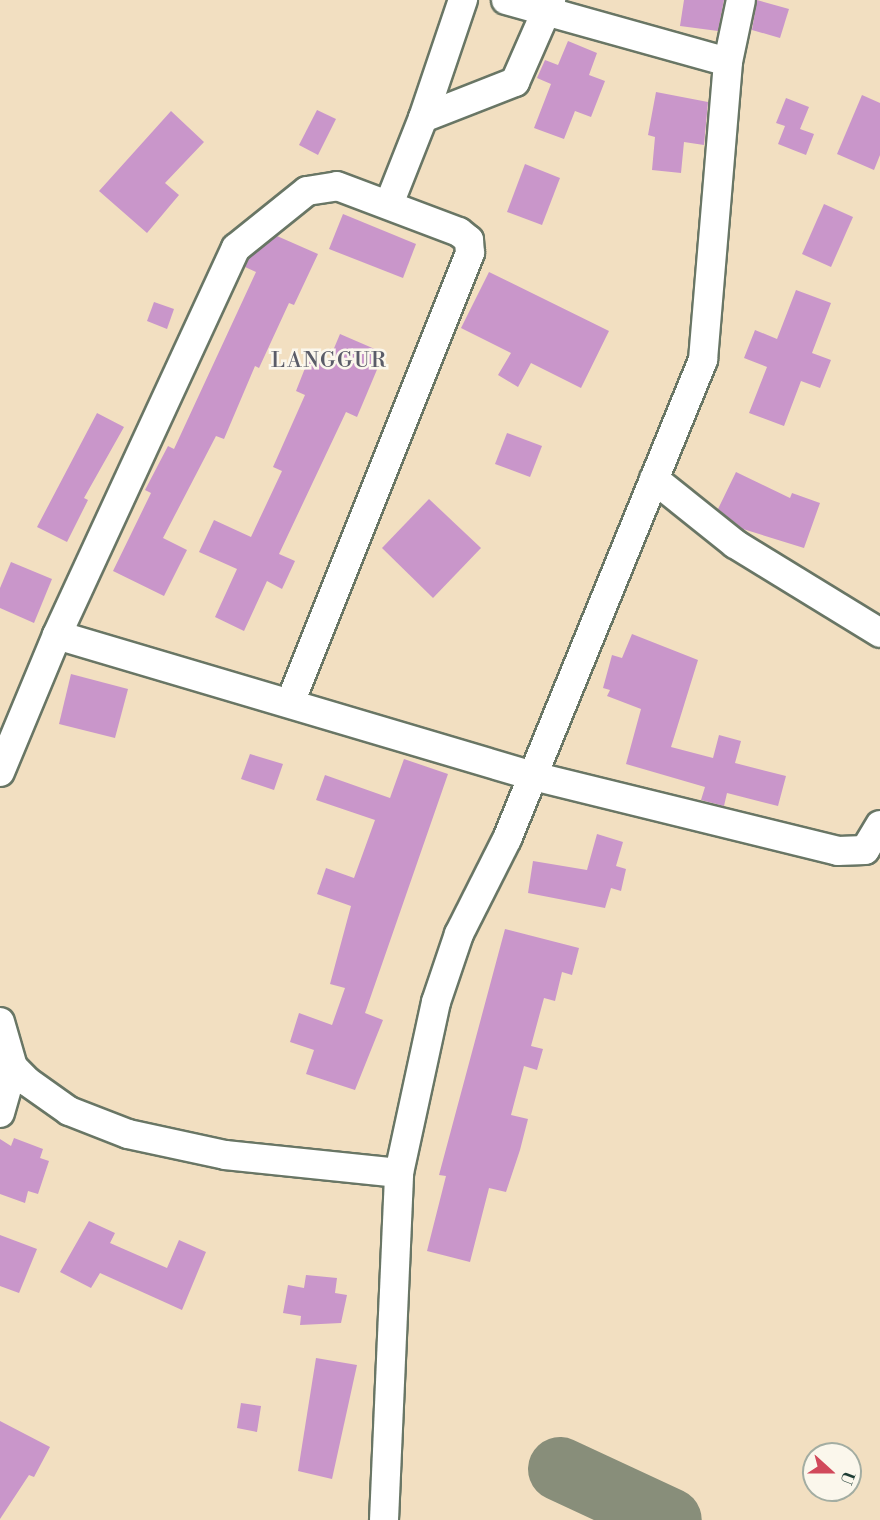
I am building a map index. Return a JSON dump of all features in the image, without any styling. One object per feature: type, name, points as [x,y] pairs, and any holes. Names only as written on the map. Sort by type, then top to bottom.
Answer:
[{"type":"street","points":[[389,204],[423,118],[463,0]]},
{"type":"street","points":[[506,0],[549,6],[728,62]]},
{"type":"street","points":[[384,1520],[399,1173],[447,966],[532,776],[703,360],[728,62],[741,0]]},
{"type":"street","points":[[423,118],[516,82],[549,6]]},
{"type":"street","points":[[0,772],[57,635],[236,248],[317,186],[338,186],[465,235],[470,253],[290,703]]},
{"type":"street","points":[[654,479],[735,544],[880,633]]},
{"type":"street","points":[[57,635],[532,776],[838,851],[866,850],[880,825]]},
{"type":"street","points":[[0,1022],[13,1068],[0,1113]]},
{"type":"street","points":[[13,1068],[60,1106],[153,1143],[399,1173]]},
{"type":"building","points":[[684,0],[724,0],[718,31],[680,26]]},
{"type":"building","points":[[757,0],[789,9],[780,38],[752,30]]},
{"type":"building","points":[[568,41],[597,53],[589,75],[605,81],[591,117],[575,111],[564,139],[534,128],[551,84],[537,78],[545,60],[558,65]]},
{"type":"building","points":[[656,92],[708,102],[704,145],[684,142],[681,173],[652,170],[655,137],[648,135]]},
{"type":"building","points":[[862,95],[880,103],[880,155],[874,170],[837,154]]},
{"type":"building","points":[[786,98],[809,107],[800,129],[814,134],[806,155],[778,144],[785,126],[776,123]]},
{"type":"building","points":[[317,110],[336,119],[318,155],[299,145]]},
{"type":"building","points":[[171,111],[204,142],[165,183],[179,195],[147,233],[99,191]]},
{"type":"building","points":[[525,164],[560,178],[542,225],[507,212]]},
{"type":"building","points":[[824,204],[853,217],[831,267],[802,254]]},
{"type":"building","points":[[343,214],[416,244],[403,278],[329,249]]},
{"type":"building","points":[[277,236],[318,254],[294,305],[289,303],[259,368],[255,366],[224,439],[216,436],[163,538],[187,550],[164,596],[113,571],[151,493],[145,490],[168,446],[174,449],[256,272],[245,267],[249,258]]},
{"type":"building","points":[[489,272],[609,331],[581,388],[531,363],[518,387],[498,375],[511,353],[461,328]]},
{"type":"building","points":[[796,290],[831,303],[812,353],[831,360],[820,388],[801,381],[784,426],[749,413],[767,367],[744,358],[755,330],[777,339]]},
{"type":"building","points":[[154,302],[174,309],[167,329],[147,321]]},
{"type":"building","points":[[340,334],[384,353],[357,417],[346,412],[279,554],[295,561],[282,589],[267,581],[244,631],[215,617],[237,569],[199,552],[214,520],[251,537],[282,471],[273,467],[305,395],[296,391],[309,358],[327,365]]},
{"type":"building","points":[[97,413],[124,427],[84,498],[88,500],[67,542],[37,527]]},
{"type":"building","points":[[507,433],[542,446],[530,477],[495,464]]},
{"type":"building","points":[[736,472],[790,498],[792,493],[820,503],[804,548],[743,529],[718,509]]},
{"type":"building","points":[[429,499],[481,548],[433,598],[382,548]]},
{"type":"building","points":[[11,562],[52,579],[34,623],[0,608],[0,588]]},
{"type":"building","points":[[632,634],[698,660],[671,747],[713,758],[719,735],[741,741],[735,763],[786,776],[778,806],[727,793],[724,806],[701,800],[705,787],[626,764],[641,709],[607,696],[610,690],[603,688],[612,655],[622,658]]},
{"type":"building","points":[[71,674],[128,689],[115,738],[59,724]]},
{"type":"building","points":[[250,754],[283,764],[274,790],[241,779]]},
{"type":"building","points":[[404,759],[448,774],[365,1013],[383,1020],[355,1090],[306,1074],[314,1050],[290,1042],[299,1013],[332,1025],[345,988],[330,984],[351,906],[317,894],[326,868],[354,878],[375,820],[316,800],[325,775],[390,798]]},
{"type":"building","points":[[597,834],[623,842],[616,866],[626,869],[621,891],[611,888],[605,908],[528,893],[533,861],[587,870]]},
{"type":"building","points":[[505,929],[579,948],[572,975],[562,972],[555,1001],[544,998],[531,1046],[543,1049],[537,1070],[524,1066],[511,1115],[528,1119],[520,1150],[506,1192],[489,1188],[470,1262],[427,1251],[446,1176],[439,1175]]},
{"type":"building","points":[[14,1138],[43,1149],[40,1158],[49,1161],[38,1194],[28,1191],[25,1203],[0,1194],[0,1139],[11,1146]]},
{"type":"building","points":[[89,1221],[115,1233],[110,1243],[167,1268],[179,1240],[206,1252],[182,1310],[100,1273],[91,1288],[60,1272]]},
{"type":"building","points":[[0,1235],[37,1249],[19,1293],[0,1286]]},
{"type":"building","points":[[306,1275],[337,1278],[335,1293],[347,1295],[341,1323],[300,1325],[301,1316],[283,1313],[288,1285],[304,1288]]},
{"type":"building","points":[[316,1358],[357,1365],[332,1479],[298,1471]]},
{"type":"building","points":[[241,1403],[261,1406],[257,1432],[237,1428]]},
{"type":"building","points":[[0,1421],[50,1447],[34,1477],[29,1475],[0,1519]]},
{"type":"taxiway","points":[[560,1469],[670,1520]]},
{"type":"district","name":"LANGGUR","points":[[329,361]]}]
